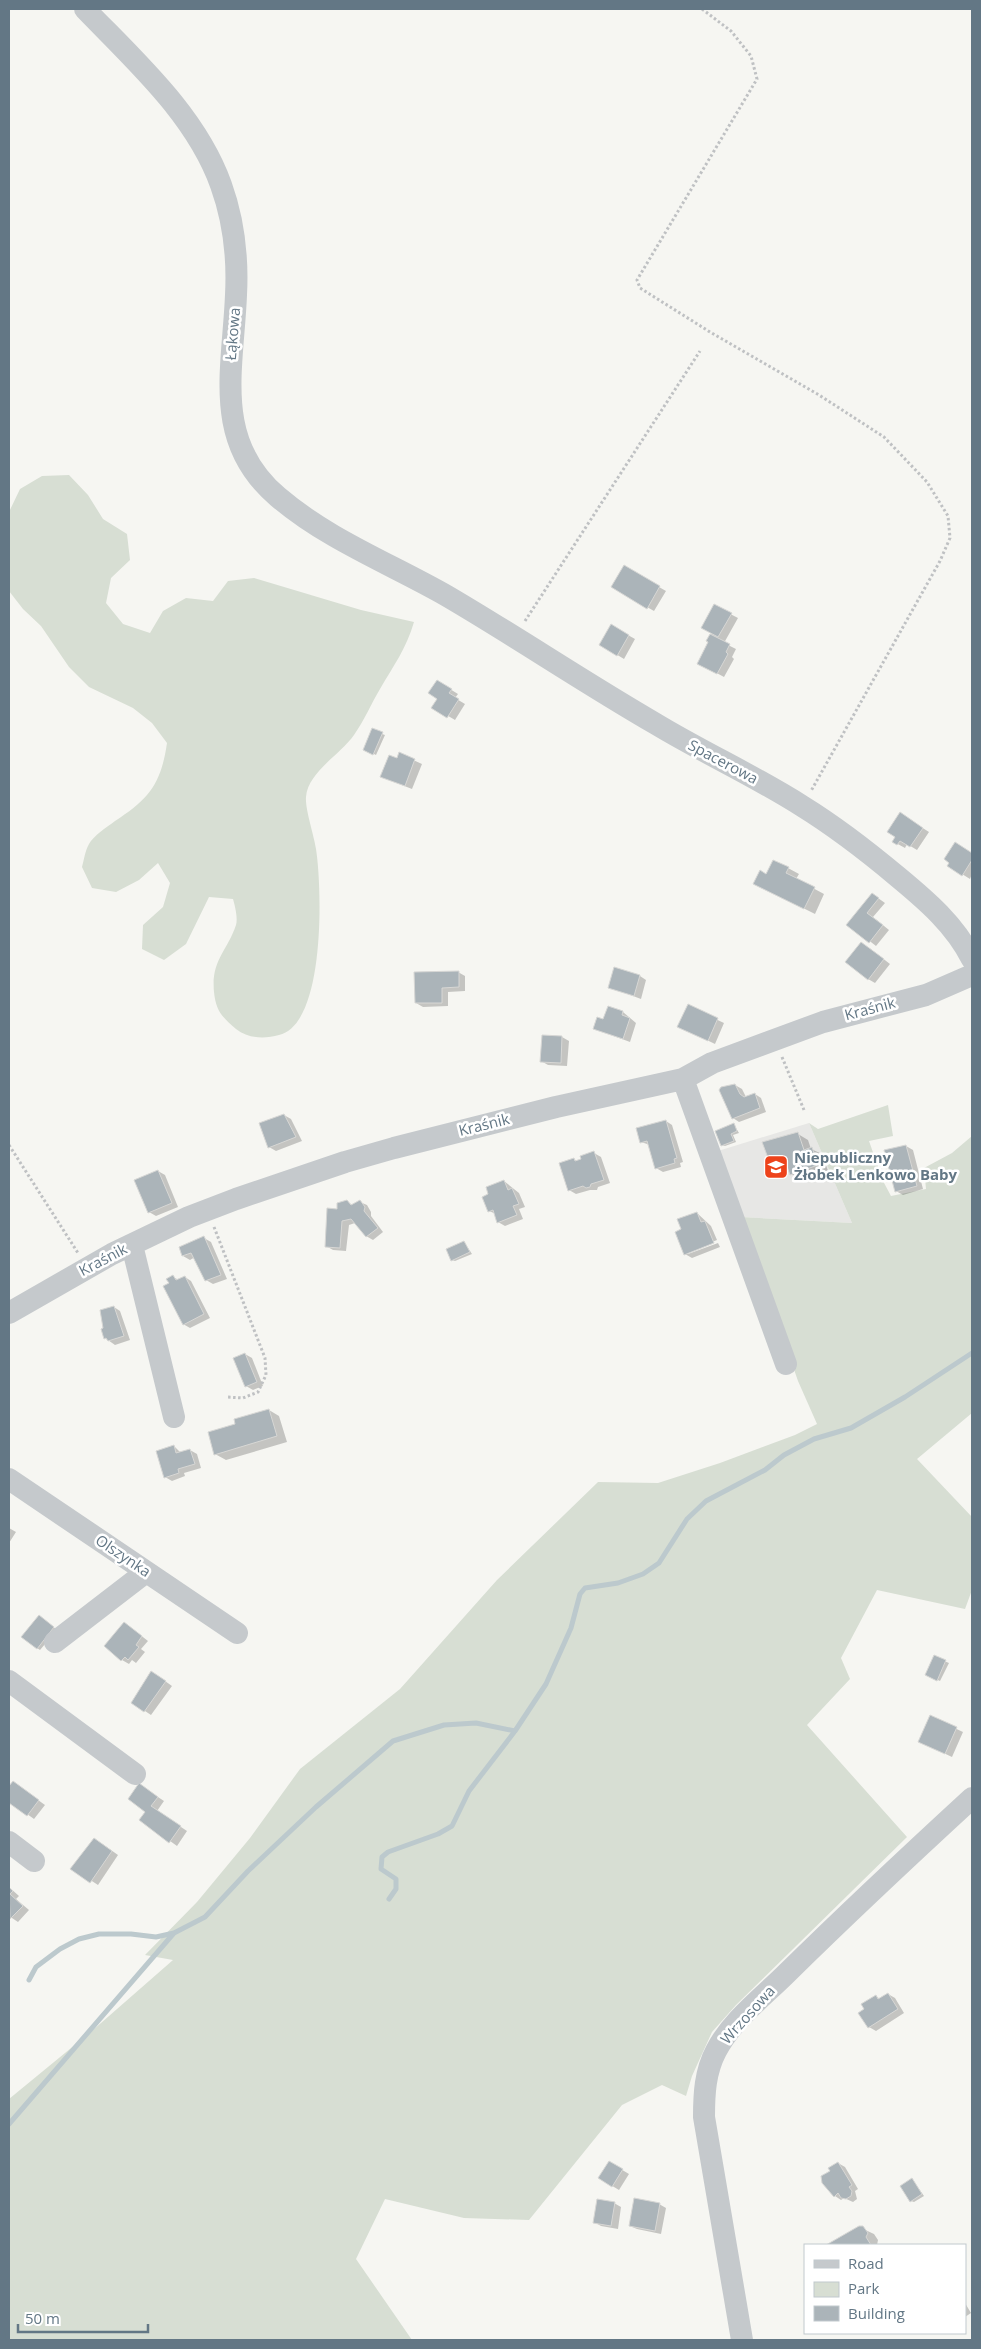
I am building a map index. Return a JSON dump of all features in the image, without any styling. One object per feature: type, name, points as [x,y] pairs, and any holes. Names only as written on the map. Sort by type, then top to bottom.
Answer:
[{"type":"street","name":"Łąkowa","points":[[85,9],[164,93],[188,124],[208,155],[220,183],[232,223],[237,256],[229,380],[231,412],[236,438],[247,462],[278,497],[302,515],[360,550],[447,597]]},
{"type":"street","name":"Spacerowa","points":[[447,597],[682,740],[802,806],[861,846],[947,920],[963,941],[972,959]]},
{"type":"street","name":"Kraśnik","points":[[9,1312],[87,1268],[207,1210],[344,1162],[556,1107],[683,1080],[712,1063],[823,1022],[926,995],[972,975]]},
{"type":"street","points":[[683,1080],[786,1364]]},
{"type":"street","points":[[132,1245],[174,1418]]},
{"type":"street","name":"Olszynka","points":[[9,1479],[237,1633]]},
{"type":"street","points":[[55,1642],[146,1572]]},
{"type":"street","points":[[9,1681],[135,1774]]},
{"type":"street","name":"Wrzosowa","points":[[742,2340],[704,2117],[705,2084],[713,2058],[730,2030],[759,2000],[830,1930],[972,1798]]},
{"type":"street","points":[[9,1842],[34,1861]]},
{"type":"path","points":[[702,9],[731,31],[752,56],[757,79],[636,280],[640,288],[710,332],[819,395],[884,438],[927,482],[948,516],[950,538],[940,561],[802,806]]},
{"type":"path","points":[[514,638],[700,350]]},
{"type":"path","points":[[775,1040],[804,1110]]},
{"type":"path","points":[[9,1145],[87,1268]]},
{"type":"path","points":[[207,1210],[264,1358],[266,1375],[258,1392],[243,1398],[226,1397]]},
{"type":"shaded area","name":"Niepubliczny Żłobek Lenkowo Baby","points":[[809,1123],[852,1223],[741,1217],[718,1151]]},
{"type":"green space","points":[[69,475],[88,495],[103,519],[127,534],[130,560],[111,578],[106,603],[123,624],[150,633],[163,611],[186,598],[213,601],[228,581],[254,578],[361,610],[414,622],[403,649],[358,730],[318,772],[308,788],[306,802],[318,867],[319,922],[317,952],[313,981],[305,1007],[294,1025],[279,1035],[257,1037],[246,1035],[223,1017],[216,1004],[214,981],[217,964],[237,922],[233,899],[209,897],[186,944],[164,960],[142,949],[143,925],[163,907],[170,883],[158,863],[139,880],[116,892],[92,888],[82,867],[91,841],[137,805],[152,789],[161,769],[167,743],[152,723],[133,708],[89,687],[69,667],[41,626],[23,609],[9,591],[9,512],[20,489],[42,476]]},
{"type":"green space","points":[[888,1105],[893,1136],[869,1141],[883,1181],[891,1196],[926,1189],[924,1168],[952,1153],[972,1136],[972,1413],[917,1459],[972,1517],[972,1590],[965,1609],[877,1590],[841,1658],[850,1679],[807,1725],[907,1837],[736,2005],[712,2032],[692,2076],[686,2096],[662,2085],[622,2105],[529,2220],[464,2218],[385,2199],[356,2259],[412,2340],[9,2340],[9,2099],[93,2030],[173,1960],[145,1955],[197,1902],[250,1838],[300,1769],[400,1689],[497,1580],[598,1482],[658,1483],[720,1463],[795,1435],[817,1424],[798,1381],[741,1217],[852,1223],[809,1123],[818,1129]]},
{"type":"building","points":[[624,565],[660,586],[647,609],[611,587]]},
{"type":"building","points":[[714,604],[732,613],[718,637],[701,628]]},
{"type":"building","points":[[611,624],[629,635],[617,656],[599,645]]},
{"type":"building","points":[[710,634],[730,644],[726,652],[728,654],[717,674],[697,664]]},
{"type":"building","points":[[437,680],[452,689],[449,693],[459,699],[447,718],[431,708],[437,699],[428,693]]},
{"type":"building","points":[[372,728],[383,732],[373,755],[363,750]]},
{"type":"building","points":[[399,752],[415,759],[405,786],[380,777],[389,755],[397,758]]},
{"type":"building","points":[[900,812],[923,828],[910,847],[900,841],[897,845],[892,842],[895,837],[887,832]]},
{"type":"building","points":[[955,842],[972,853],[972,860],[962,876],[947,866],[949,863],[944,859]]},
{"type":"building","points":[[773,860],[789,867],[786,873],[815,887],[804,909],[753,884],[760,870],[766,874]]},
{"type":"building","points":[[872,893],[879,898],[867,913],[883,925],[869,943],[846,925]]},
{"type":"building","points":[[861,942],[884,959],[868,980],[845,962]]},
{"type":"building","points":[[614,967],[640,975],[634,996],[608,988]]},
{"type":"building","points":[[459,971],[459,987],[442,988],[442,1003],[415,1003],[414,972]]},
{"type":"building","points":[[688,1004],[718,1018],[708,1041],[677,1027]]},
{"type":"building","points":[[608,1006],[623,1011],[622,1015],[630,1018],[623,1039],[593,1029],[597,1017],[603,1019]]},
{"type":"building","points":[[542,1035],[562,1036],[561,1063],[540,1062]]},
{"type":"building","points":[[735,1084],[740,1094],[744,1097],[755,1093],[760,1108],[732,1119],[719,1090],[721,1087]]},
{"type":"building","points":[[284,1114],[296,1137],[268,1148],[259,1123]]},
{"type":"building","points":[[666,1120],[677,1158],[674,1159],[675,1163],[655,1169],[647,1141],[640,1143],[636,1128]]},
{"type":"building","points":[[734,1123],[737,1131],[731,1134],[734,1141],[721,1146],[715,1131]]},
{"type":"building","points":[[798,1132],[804,1150],[812,1147],[818,1165],[790,1175],[785,1161],[771,1166],[762,1142]]},
{"type":"building","points":[[906,1145],[917,1186],[895,1192],[884,1150]]},
{"type":"building","points":[[594,1151],[604,1180],[591,1184],[590,1187],[586,1188],[583,1186],[568,1191],[559,1163],[574,1158],[575,1161],[581,1159],[580,1156]]},
{"type":"building","points":[[158,1170],[172,1203],[148,1213],[134,1180]]},
{"type":"building","points":[[504,1180],[508,1190],[512,1188],[519,1204],[513,1206],[517,1215],[497,1223],[493,1210],[488,1212],[482,1197],[488,1194],[486,1187]]},
{"type":"building","points":[[347,1200],[351,1205],[360,1200],[365,1207],[364,1211],[378,1228],[366,1237],[351,1219],[342,1221],[340,1248],[325,1247],[327,1208],[337,1209],[337,1203]]},
{"type":"building","points":[[697,1212],[701,1222],[705,1221],[714,1243],[684,1255],[675,1232],[681,1229],[677,1219]]},
{"type":"building","points":[[204,1236],[221,1275],[205,1281],[191,1253],[182,1256],[179,1247]]},
{"type":"building","points":[[464,1241],[470,1252],[451,1261],[446,1249]]},
{"type":"building","points":[[173,1275],[176,1280],[185,1276],[204,1314],[183,1325],[163,1286],[169,1283],[166,1279]]},
{"type":"building","points":[[114,1306],[124,1336],[108,1341],[106,1338],[104,1339],[101,1329],[103,1328],[100,1310]]},
{"type":"building","points":[[245,1353],[257,1382],[245,1387],[233,1358]]},
{"type":"building","points":[[269,1409],[277,1436],[214,1455],[208,1432],[235,1424],[234,1419]]},
{"type":"building","points":[[174,1445],[176,1453],[190,1449],[195,1464],[178,1469],[179,1473],[164,1478],[156,1451]]},
{"type":"building","points":[[39,1615],[54,1627],[37,1649],[21,1637]]},
{"type":"building","points":[[124,1622],[142,1636],[136,1645],[139,1647],[128,1660],[125,1657],[121,1661],[104,1646]]},
{"type":"building","points":[[934,1655],[946,1660],[937,1681],[925,1675]]},
{"type":"building","points":[[151,1671],[166,1681],[144,1712],[131,1703]]},
{"type":"building","points":[[930,1715],[957,1727],[945,1754],[918,1742]]},
{"type":"building","points":[[13,1781],[39,1800],[27,1816],[9,1803],[9,1786]]},
{"type":"building","points":[[139,1783],[158,1797],[151,1806],[181,1826],[169,1843],[139,1820],[145,1812],[128,1799]]},
{"type":"building","points":[[94,1838],[112,1851],[90,1883],[70,1869]]},
{"type":"building","points":[[9,1887],[13,1891],[10,1894],[23,1906],[10,1919]]},
{"type":"building","points":[[888,1993],[898,2009],[868,2028],[858,2013],[864,2009],[861,2004],[876,1995],[878,1999]]},
{"type":"building","points":[[609,2161],[623,2169],[612,2187],[598,2178]]},
{"type":"building","points":[[838,2162],[852,2185],[849,2187],[852,2191],[851,2196],[846,2199],[841,2198],[838,2193],[834,2197],[822,2183],[821,2176],[830,2171],[828,2168]]},
{"type":"building","points":[[912,2178],[922,2194],[910,2202],[900,2186]]},
{"type":"building","points":[[634,2198],[660,2203],[655,2231],[629,2226]]},
{"type":"building","points":[[597,2199],[615,2202],[611,2226],[593,2223]]},
{"type":"building","points":[[859,2226],[863,2226],[868,2233],[866,2237],[870,2244],[828,2244]]},
{"type":"waterway","points":[[389,1899],[396,1889],[396,1879],[381,1869],[382,1857],[388,1852],[438,1834],[452,1826],[469,1791],[515,1731],[546,1684],[571,1628],[580,1594],[585,1588],[618,1583],[643,1574],[659,1563],[687,1519],[706,1501],[765,1470],[784,1455],[814,1439],[851,1428],[905,1397],[972,1353]]},
{"type":"waterway","points":[[29,1980],[36,1967],[60,1949],[79,1939],[99,1934],[131,1934],[156,1937],[174,1933],[205,1917],[248,1871],[316,1807],[393,1741],[444,1725],[476,1723],[515,1731]]},
{"type":"waterway","points":[[9,2124],[174,1933]]},
{"type":"place","name":"Niepubliczny Żłobek Lenkowo Baby","points":[[776,1167]]}]
